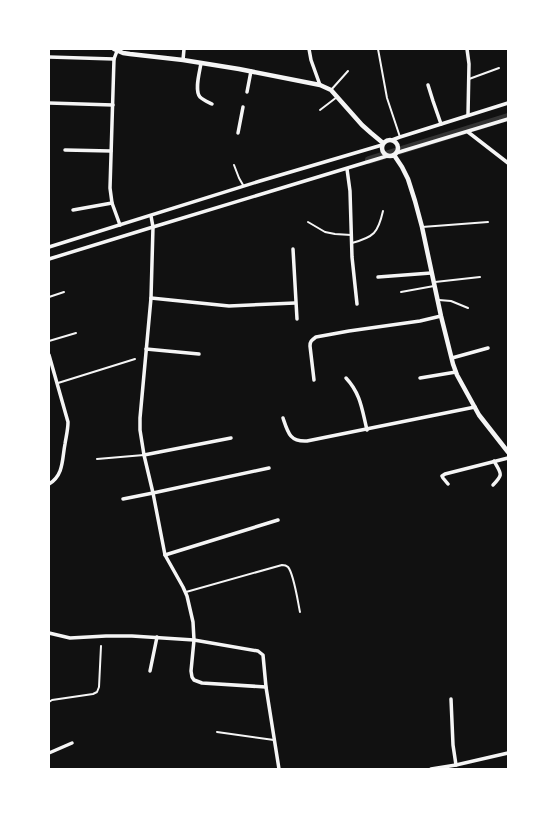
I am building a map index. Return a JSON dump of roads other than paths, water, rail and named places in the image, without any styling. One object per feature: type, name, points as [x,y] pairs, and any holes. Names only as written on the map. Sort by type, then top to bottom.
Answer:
[{"type":"street","points":[[183,60],[184,49]]},
{"type":"street","points":[[309,49],[311,60],[320,85]]},
{"type":"street","points":[[467,49],[469,64],[468,115]]},
{"type":"street","points":[[120,225],[112,203],[110,188],[114,59],[116,50],[130,54],[201,62],[320,85],[331,90],[338,96],[366,129],[383,144]]},
{"type":"street","points":[[49,57],[114,59]]},
{"type":"street","points":[[201,62],[197,87],[198,93],[200,97],[212,104]]},
{"type":"street","points":[[247,92],[251,71]]},
{"type":"street","points":[[428,85],[441,124]]},
{"type":"street","points":[[49,103],[113,105]]},
{"type":"street","points":[[49,247],[383,144],[389,140],[508,103]]},
{"type":"street","points":[[238,133],[243,107]]},
{"type":"street","points":[[49,259],[508,119]]},
{"type":"street","points":[[468,132],[508,163]]},
{"type":"street","points":[[392,140],[396,142],[398,146],[395,154]]},
{"type":"street","points":[[383,144],[381,148],[382,152],[387,156]]},
{"type":"street","points":[[65,150],[111,151]]},
{"type":"street","points":[[395,154],[408,180],[422,227],[433,284],[456,372],[479,415],[508,452]]},
{"type":"street","points":[[347,169],[350,191],[352,257],[357,304]]},
{"type":"street","points":[[73,210],[112,203]]},
{"type":"street","points":[[151,216],[153,227],[151,298],[140,430],[164,555],[186,592],[193,622],[194,640],[191,671],[192,677],[194,680],[202,683],[266,687]]},
{"type":"street","points":[[293,249],[297,320]]},
{"type":"street","points":[[378,277],[431,274]]},
{"type":"street","points":[[151,298],[229,306],[296,303]]},
{"type":"street","points":[[314,380],[310,346],[312,339],[349,331],[420,321],[441,316]]},
{"type":"street","points":[[452,358],[488,348]]},
{"type":"street","points":[[146,350],[199,354]]},
{"type":"street","points":[[49,355],[67,417],[68,427],[64,444],[62,468],[58,476],[49,484]]},
{"type":"street","points":[[420,378],[456,372]]},
{"type":"street","points":[[346,378],[357,392],[367,430]]},
{"type":"street","points":[[283,418],[288,433],[291,437],[301,442],[367,430],[475,407]]},
{"type":"street","points":[[144,455],[231,438]]},
{"type":"street","points":[[448,484],[442,476],[445,474],[508,458]]},
{"type":"street","points":[[493,485],[501,476],[494,461]]},
{"type":"street","points":[[123,499],[269,468]]},
{"type":"street","points":[[164,555],[278,520]]},
{"type":"street","points":[[49,633],[70,638],[132,636],[194,640],[258,651],[263,655],[266,687],[279,769]]},
{"type":"street","points":[[150,671],[157,638]]},
{"type":"street","points":[[451,699],[453,744],[456,765]]},
{"type":"street","points":[[49,753],[72,742]]},
{"type":"street","points":[[431,769],[508,753]]},
{"type":"lane","points":[[378,49],[387,98],[400,137]]},
{"type":"lane","points":[[468,79],[499,68]]},
{"type":"lane","points":[[331,90],[348,71]]},
{"type":"lane","points":[[320,110],[338,96]]},
{"type":"lane","points":[[234,166],[244,186]]},
{"type":"lane","points":[[351,243],[370,236],[375,231],[380,223],[383,211]]},
{"type":"lane","points":[[308,222],[325,232],[351,235]]},
{"type":"lane","points":[[422,227],[488,222]]},
{"type":"lane","points":[[401,292],[433,284],[480,277]]},
{"type":"lane","points":[[49,297],[64,292]]},
{"type":"lane","points":[[437,300],[451,301],[468,308]]},
{"type":"lane","points":[[49,341],[76,333]]},
{"type":"lane","points":[[58,383],[135,359]]},
{"type":"lane","points":[[49,371],[54,370]]},
{"type":"lane","points":[[97,459],[144,455]]},
{"type":"lane","points":[[186,592],[282,565],[289,568],[300,612]]},
{"type":"lane","points":[[49,702],[52,700],[93,694],[97,692],[99,687],[101,646]]},
{"type":"lane","points":[[217,732],[274,740]]},
{"type":"waterway","points":[[369,160],[508,117]]}]
